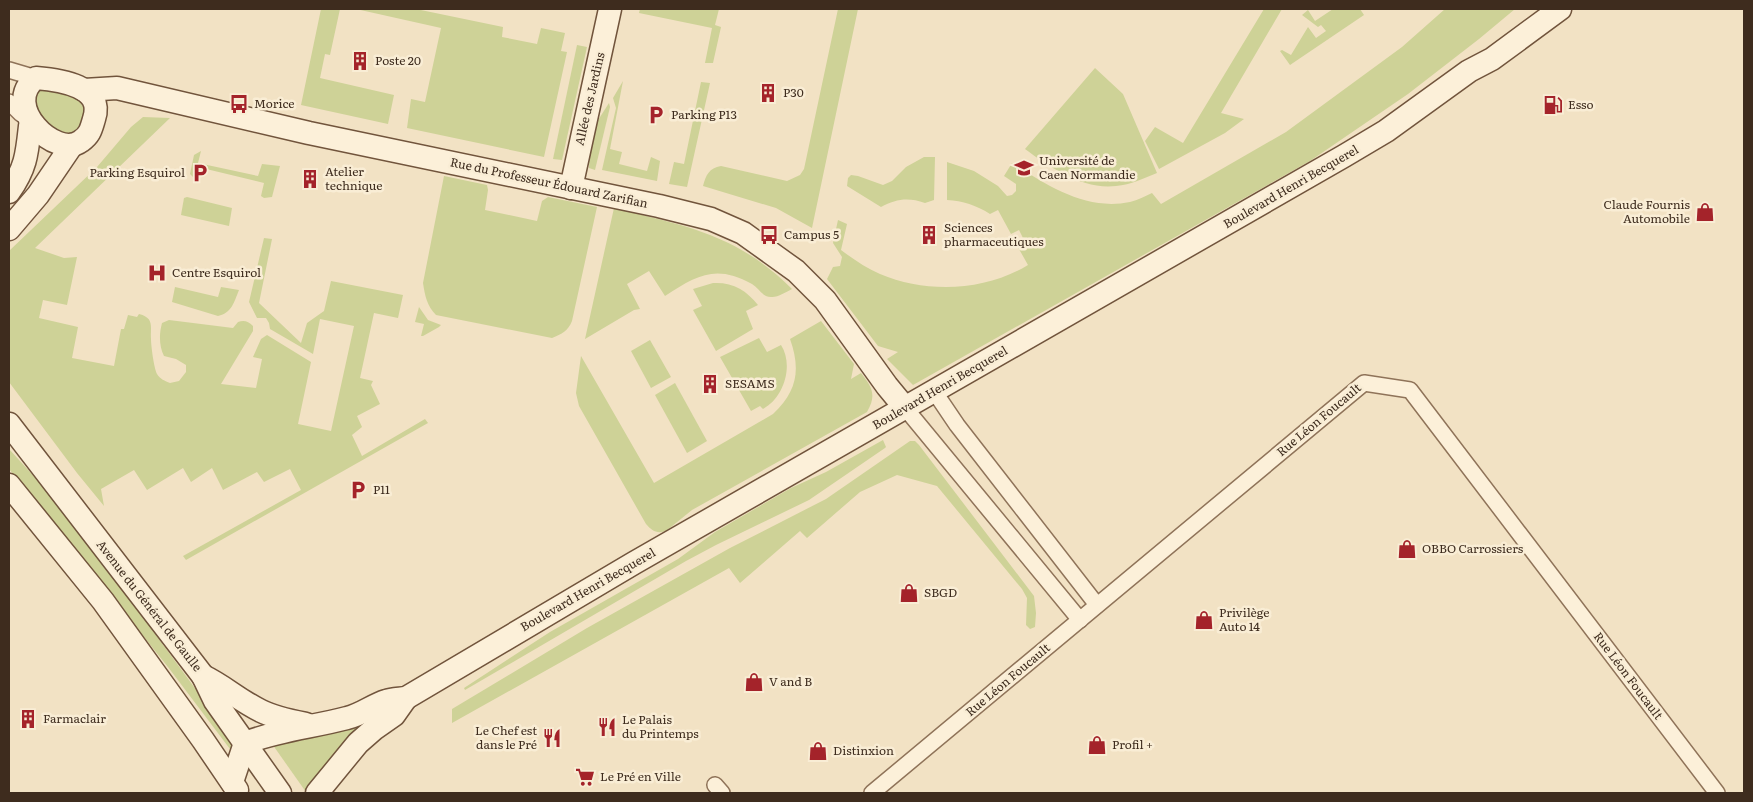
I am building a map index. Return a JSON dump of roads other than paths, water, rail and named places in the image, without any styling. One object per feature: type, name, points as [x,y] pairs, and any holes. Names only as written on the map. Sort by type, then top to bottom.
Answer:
[{"type":"main road","name":"Allée des Jardins","points":[[571,188],[610,9]]},
{"type":"main road","name":"Boulevard Henri Becquerel","points":[[1468,71],[1493,43],[1534,9]]},
{"type":"main road","name":"Boulevard Henri Becquerel","points":[[406,698],[634,563],[906,409],[934,391],[1386,131],[1468,71],[1492,59],[1560,9]]},
{"type":"main road","points":[[9,192],[19,179],[25,162],[20,114],[20,101],[22,92],[28,82],[36,78],[58,80],[84,90],[96,102],[97,110],[90,134],[78,144],[72,145],[58,143],[36,132],[20,114]]},
{"type":"main road","name":"Rue du Professeur Édouard Zarifian","points":[[84,90],[116,88],[284,127],[711,219],[743,233],[796,271],[825,300],[887,386],[906,409]]},
{"type":"main road","points":[[9,229],[38,195],[72,145]]},
{"type":"main road","name":"Avenue du Général de Gaulle","points":[[9,424],[203,676],[215,701],[280,793]]},
{"type":"main road","points":[[9,485],[103,601],[236,788]]},
{"type":"main road","points":[[203,676],[223,685],[237,698],[274,717],[310,725]]},
{"type":"main road","points":[[236,788],[245,743],[268,734],[290,732],[310,725],[348,718],[386,701],[406,698]]},
{"type":"main road","points":[[317,793],[358,743],[394,715],[406,698]]},
{"type":"street","points":[[9,70],[36,78]]},
{"type":"street","name":"Rue Léon Foucault","points":[[872,793],[1364,383],[1410,390],[1717,793]]},
{"type":"street","points":[[934,391],[957,426],[1097,605]]},
{"type":"street","points":[[906,409],[1080,620]]},
{"type":"place","name":"Poste 20","points":[[360,61]]},
{"type":"place","name":"P30","points":[[768,93]]},
{"type":"place","name":"Morice","points":[[239,104]]},
{"type":"place","name":"Esso","points":[[1553,105]]},
{"type":"place","name":"Parking P13","points":[[656,115]]},
{"type":"place","name":"Université de Caen Normandie","points":[[1024,168]]},
{"type":"place","name":"Parking Esquirol","points":[[200,173]]},
{"type":"place","name":"Atelier technique","points":[[310,179]]},
{"type":"place","name":"Claude Fournis Automobile","points":[[1705,212]]},
{"type":"place","name":"Campus 5","points":[[769,235]]},
{"type":"place","name":"Sciences pharmaceutiques","points":[[929,235]]},
{"type":"place","name":"Centre Esquirol","points":[[157,273]]},
{"type":"place","name":"SESAMS","points":[[710,384]]},
{"type":"place","name":"P11","points":[[358,490]]},
{"type":"place","name":"OBBO Carrossiers","points":[[1407,549]]},
{"type":"place","name":"SBGD","points":[[909,593]]},
{"type":"place","name":"Privilège Auto 14","points":[[1204,620]]},
{"type":"place","name":"V and B","points":[[754,682]]},
{"type":"place","name":"Farmaclair","points":[[28,719]]},
{"type":"place","name":"Le Palais du Printemps","points":[[607,727]]},
{"type":"place","name":"Le Chef est dans le Pré","points":[[552,738]]},
{"type":"place","name":"Profil +","points":[[1097,745]]},
{"type":"place","name":"Distinxion","points":[[818,751]]},
{"type":"place","name":"Le Pré en Ville","points":[[585,777]]}]
